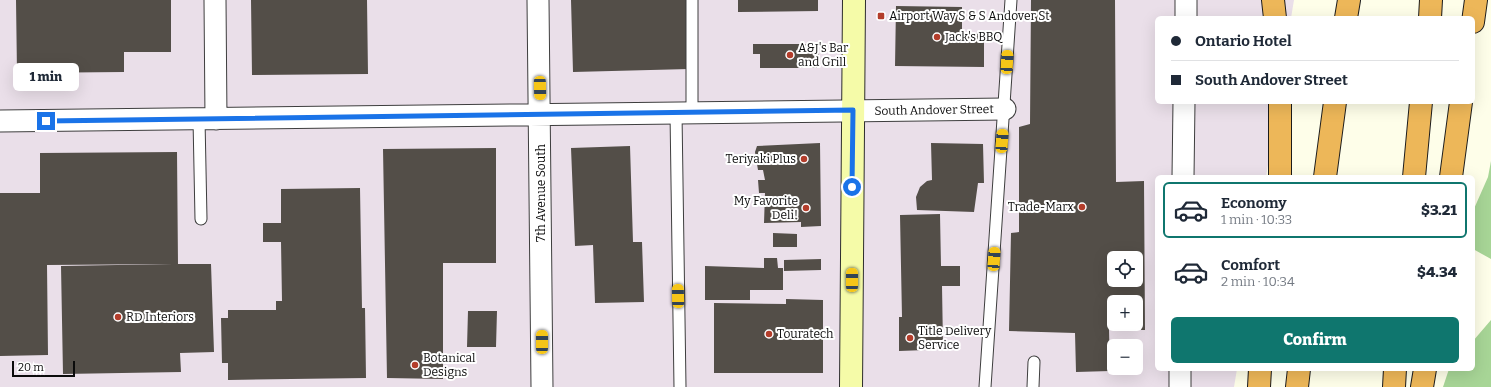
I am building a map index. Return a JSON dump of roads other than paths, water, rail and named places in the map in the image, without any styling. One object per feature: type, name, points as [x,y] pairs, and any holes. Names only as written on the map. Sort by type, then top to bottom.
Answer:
[{"type":"highway","points":[[1273,0],[1274,16]]},
{"type":"highway","points":[[1346,16],[1348,0]]},
{"type":"highway","points":[[1430,16],[1431,0]]},
{"type":"highway","points":[[1474,16],[1476,0]]},
{"type":"highway","points":[[1280,104],[1280,175]]},
{"type":"highway","points":[[1325,175],[1335,104]]},
{"type":"highway","points":[[1414,175],[1421,104]]},
{"type":"highway","points":[[1451,175],[1461,104]]},
{"type":"highway","points":[[1259,387],[1260,371]]},
{"type":"highway","points":[[1297,387],[1299,371]]},
{"type":"highway","points":[[1394,387],[1395,371]]},
{"type":"highway","points":[[1422,387],[1425,371]]},
{"type":"main road","points":[[851,387],[854,0]]},
{"type":"street","points":[[208,118],[215,0]]},
{"type":"street","name":"7th Avenue South","points":[[538,0],[542,387]]},
{"type":"street","points":[[1186,0],[1186,16]]},
{"type":"street","points":[[1183,175],[1184,104]]},
{"type":"street","name":"South Andover Street","points":[[0,121],[208,118],[254,124],[328,124],[540,114],[1005,109]]},
{"type":"street","points":[[1180,371],[1180,387]]},
{"type":"lane","points":[[680,387],[684,113],[692,0]]},
{"type":"lane","points":[[985,387],[1005,109],[1011,0]]},
{"type":"lane","points":[[201,219],[208,118]]},
{"type":"lane","points":[[1033,387],[1034,362]]},
{"type":"place","name":"Airport Way S & S Andover St","points":[[881,16]]},
{"type":"place","name":"Jack's BBQ","points":[[937,37]]},
{"type":"place","name":"A&J's Bar and Grill","points":[[790,55]]},
{"type":"place","name":"Teriyaki Plus","points":[[804,159]]},
{"type":"place","name":"Trade-Marx","points":[[1082,207]]},
{"type":"place","name":"My Favorite Deli!","points":[[806,208]]},
{"type":"place","name":"RD Interiors","points":[[118,317]]},
{"type":"place","name":"Touratech","points":[[769,334]]},
{"type":"place","name":"Title Delivery Service","points":[[910,338]]},
{"type":"place","name":"Botanical Designs","points":[[415,365]]}]
